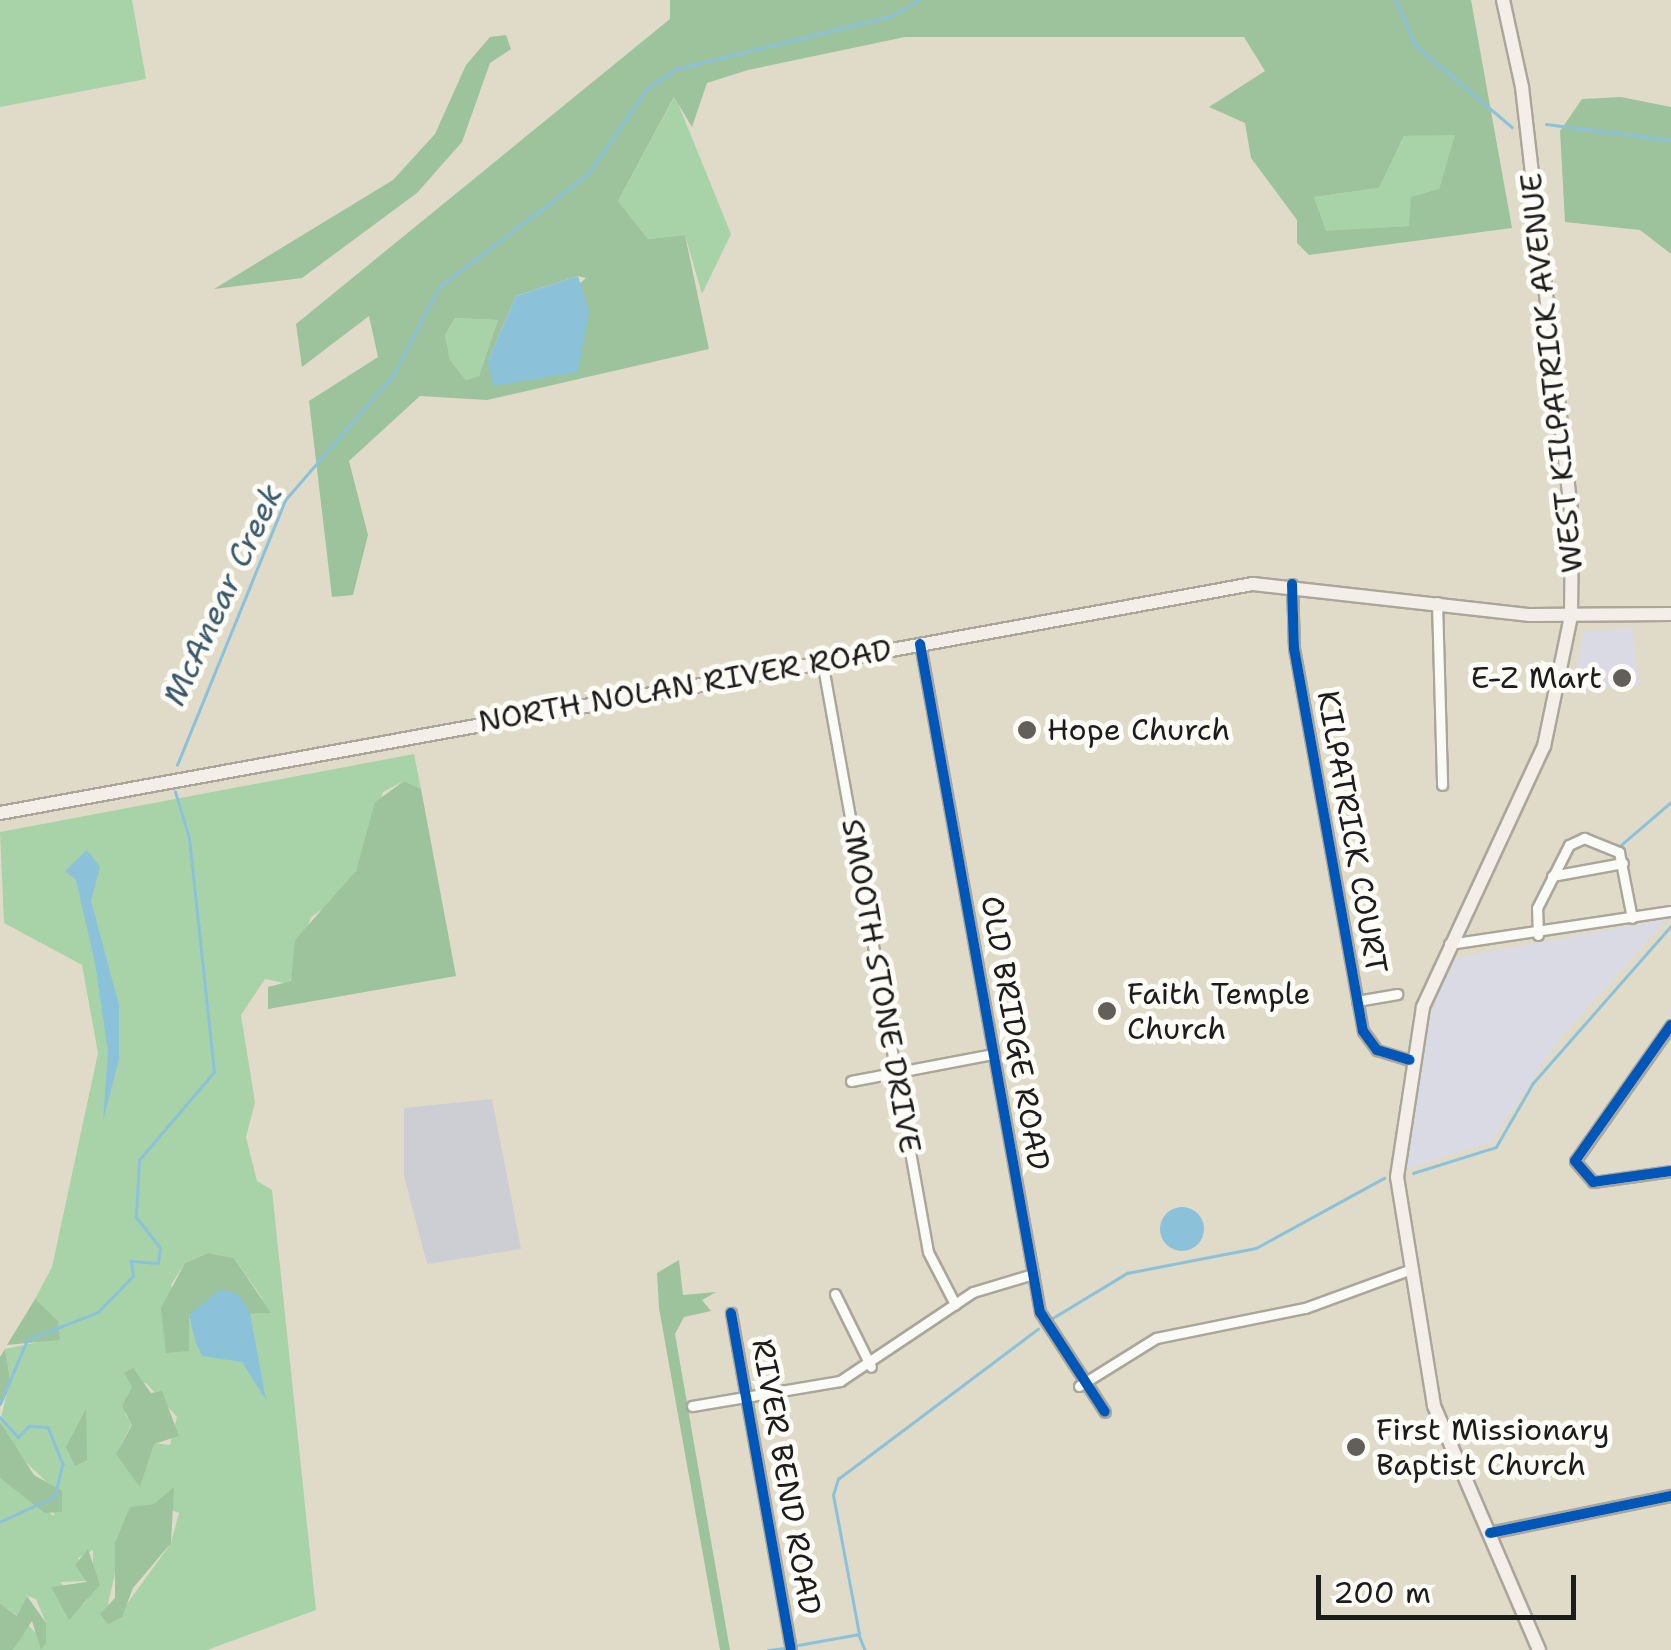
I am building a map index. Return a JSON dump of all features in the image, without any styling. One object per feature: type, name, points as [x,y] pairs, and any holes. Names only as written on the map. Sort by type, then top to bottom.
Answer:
[{"type":"main road","name":"WEST KILPATRICK AVENUE","points":[[1504,0],[1522,87],[1572,521],[1571,616],[1544,744],[1449,944],[1409,1060],[1397,1162],[1406,1270],[1434,1406],[1539,1650]]},
{"type":"main road","name":"NORTH NOLAN RIVER ROAD","points":[[0,813],[822,661],[1292,584],[1571,616],[1671,614]]},
{"type":"street","name":"KILPATRICK COURT","points":[[1292,584],[1294,648],[1357,1000],[1370,1046],[1409,1060]]},
{"type":"street","points":[[1437,602],[1442,785]]},
{"type":"street","name":"OLD BRIDGE ROAD","points":[[920,644],[1045,1328],[1081,1384],[1105,1412]]},
{"type":"street","name":"SMOOTH STONE DRIVE","points":[[822,661],[928,1252],[956,1304]]},
{"type":"street","points":[[1538,934],[1537,908],[1552,876],[1569,846],[1584,838],[1613,845],[1623,864],[1632,918]]},
{"type":"street","points":[[1552,876],[1623,864]]},
{"type":"street","points":[[1449,944],[1538,934],[1671,911]]},
{"type":"street","points":[[1357,1000],[1397,994]]},
{"type":"street","points":[[1671,1025],[1582,1138],[1575,1161],[1594,1182],[1671,1172]]},
{"type":"street","points":[[851,1081],[993,1054]]},
{"type":"street","points":[[1081,1384],[1156,1338],[1306,1308],[1406,1270]]},
{"type":"street","points":[[692,1406],[871,1367],[992,1282],[1033,1274]]},
{"type":"street","points":[[835,1294],[871,1367]]},
{"type":"street","name":"RIVER BEND ROAD","points":[[731,1314],[792,1649]]},
{"type":"street","points":[[1490,1533],[1671,1496]]},
{"type":"shaded area","points":[[1632,628],[1639,685],[1571,692],[1584,632]]},
{"type":"shaded area","points":[[1667,919],[1559,1040],[1491,1142],[1402,1170],[1419,1045],[1451,959]]},
{"type":"shaded area","points":[[492,1099],[521,1249],[427,1264],[404,1176],[404,1108]]},
{"type":"green space","points":[[0,0],[132,0],[146,79],[0,107]]},
{"type":"green space","points":[[670,0],[1471,0],[1512,228],[1309,255],[1297,243],[1297,220],[1251,158],[1245,123],[1209,107],[1265,71],[1244,37],[905,37],[748,70],[707,83],[692,127],[674,97],[618,201],[648,239],[685,235],[709,349],[487,400],[420,396],[349,461],[368,535],[353,595],[332,597],[309,401],[378,357],[369,316],[302,367],[296,324],[670,19]],"holes":[[[1455,135],[1439,189],[1411,197],[1409,226],[1326,231],[1314,197],[1379,188],[1404,136]],[[578,276],[586,278],[488,361],[516,296]],[[455,318],[498,320],[479,376],[466,380],[450,360],[445,335]]]},
{"type":"green space","points":[[506,35],[511,49],[490,63],[462,142],[417,193],[302,278],[214,289],[393,180],[435,134],[466,65],[490,37]]},
{"type":"green space","points":[[675,96],[731,234],[702,294],[685,235],[648,239],[618,201]]},
{"type":"green space","points":[[1621,97],[1671,107],[1671,254],[1640,230],[1565,222],[1560,131],[1582,99]]},
{"type":"green space","points":[[1456,134],[1439,189],[1410,226],[1326,232],[1314,197],[1379,188],[1404,136]]},
{"type":"green space","points":[[455,318],[498,320],[479,376],[466,380],[450,360],[445,335]]},
{"type":"green space","points":[[414,754],[421,789],[404,781],[383,792],[356,871],[342,896],[311,917],[289,984],[265,979],[241,1015],[255,1102],[246,1137],[257,1181],[272,1190],[316,1610],[207,1650],[13,1650],[25,1622],[46,1643],[46,1623],[36,1599],[27,1596],[18,1616],[0,1603],[0,1478],[54,1516],[52,1487],[15,1452],[0,1422],[10,1379],[5,1349],[53,1339],[35,1299],[52,1267],[98,1053],[82,965],[4,923],[0,832]],"holes":[[[208,1253],[234,1258],[262,1298],[250,1313],[189,1315],[188,1330],[171,1285],[185,1263]],[[146,1383],[177,1417],[170,1445],[154,1443],[140,1486],[120,1446],[132,1424],[125,1414],[132,1387]],[[154,1504],[179,1513],[171,1543],[124,1608],[108,1604],[130,1508]],[[93,1550],[93,1592],[83,1605],[60,1582],[87,1581],[78,1558]]]},
{"type":"green space","points":[[404,781],[421,789],[456,976],[268,1009],[268,987],[291,981],[295,940],[356,871],[375,802]]},
{"type":"green space","points":[[208,1253],[234,1258],[271,1313],[189,1314],[189,1351],[166,1353],[161,1308],[185,1263]]},
{"type":"green space","points":[[679,1260],[683,1295],[716,1292],[702,1300],[711,1311],[684,1317],[675,1334],[730,1650],[720,1650],[659,1308],[657,1273]]},
{"type":"green space","points":[[35,1299],[58,1321],[60,1340],[7,1345]]},
{"type":"green space","points":[[5,1349],[10,1379],[0,1407],[0,1357]]},
{"type":"green space","points":[[133,1368],[151,1393],[162,1391],[179,1436],[154,1444],[140,1487],[116,1454],[132,1425],[122,1406],[132,1387],[124,1373]]},
{"type":"green space","points":[[86,1409],[87,1460],[75,1466],[66,1447]]},
{"type":"green space","points":[[0,1422],[34,1475],[62,1491],[62,1512],[45,1513],[0,1478]]},
{"type":"green space","points":[[174,1487],[171,1543],[133,1588],[122,1617],[108,1624],[100,1614],[115,1598],[115,1543],[130,1507],[154,1504]]},
{"type":"green space","points":[[88,1549],[100,1585],[69,1620],[51,1587],[87,1582],[75,1565]]},
{"type":"green space","points":[[27,1596],[46,1623],[46,1643],[41,1650],[32,1621],[13,1650],[0,1650],[0,1603],[17,1616]]},
{"type":"water","points":[[578,276],[589,312],[578,372],[493,386],[488,361],[516,296]]},
{"type":"water","points":[[87,850],[100,867],[91,901],[119,1005],[119,1059],[103,1121],[108,1052],[95,963],[76,880],[65,871]]},
{"type":"water","points":[[1182,1207],[1197,1214],[1204,1229],[1197,1244],[1182,1251],[1167,1244],[1160,1229],[1167,1214]]},
{"type":"water","points":[[221,1289],[239,1295],[250,1313],[266,1400],[242,1362],[202,1356],[196,1343],[189,1315]]},
{"type":"waterway","name":"McAnear Creek","points":[[177,765],[285,500],[394,374],[439,287],[587,175],[648,88],[676,69],[892,16],[919,0]]},
{"type":"waterway","name":"McAnear Creek","points":[[1396,0],[1415,45],[1512,127]]},
{"type":"waterway","name":"McAnear Creek","points":[[1546,124],[1671,140]]},
{"type":"waterway","name":"McAnear Creek","points":[[0,1404],[27,1340],[98,1312],[133,1276],[131,1261],[158,1263],[160,1248],[136,1217],[139,1160],[214,1072],[189,838],[175,792]]},
{"type":"waterway","points":[[1621,845],[1671,802]]},
{"type":"waterway","points":[[1413,1173],[1496,1147],[1533,1083],[1671,926]]},
{"type":"waterway","points":[[1051,1319],[1127,1273],[1256,1248],[1384,1178]]},
{"type":"waterway","points":[[798,1645],[859,1634],[833,1495],[838,1479],[1038,1329]]},
{"type":"waterway","name":"McAnear Creek","points":[[0,1417],[18,1437],[29,1426],[48,1427],[63,1464],[55,1497],[0,1522]]},
{"type":"waterway","points":[[859,1635],[865,1650]]},
{"type":"waterway","points":[[768,1650],[784,1648]]},
{"type":"cycle path","points":[[1292,584],[1294,648],[1363,1031],[1377,1050],[1409,1060]]},
{"type":"cycle path","points":[[920,644],[1040,1312],[1105,1412]]},
{"type":"cycle path","points":[[1671,1025],[1575,1161],[1593,1182],[1671,1171]]},
{"type":"cycle path","points":[[731,1313],[791,1649]]},
{"type":"cycle path","points":[[1490,1533],[1671,1496]]},
{"type":"place","name":"E-Z Mart","points":[[1622,678]]},
{"type":"place","name":"Hope Church","points":[[1027,730]]},
{"type":"place","name":"Faith Temple Church","points":[[1107,1011]]},
{"type":"place","name":"First Missionary Baptist Church","points":[[1356,1447]]}]
